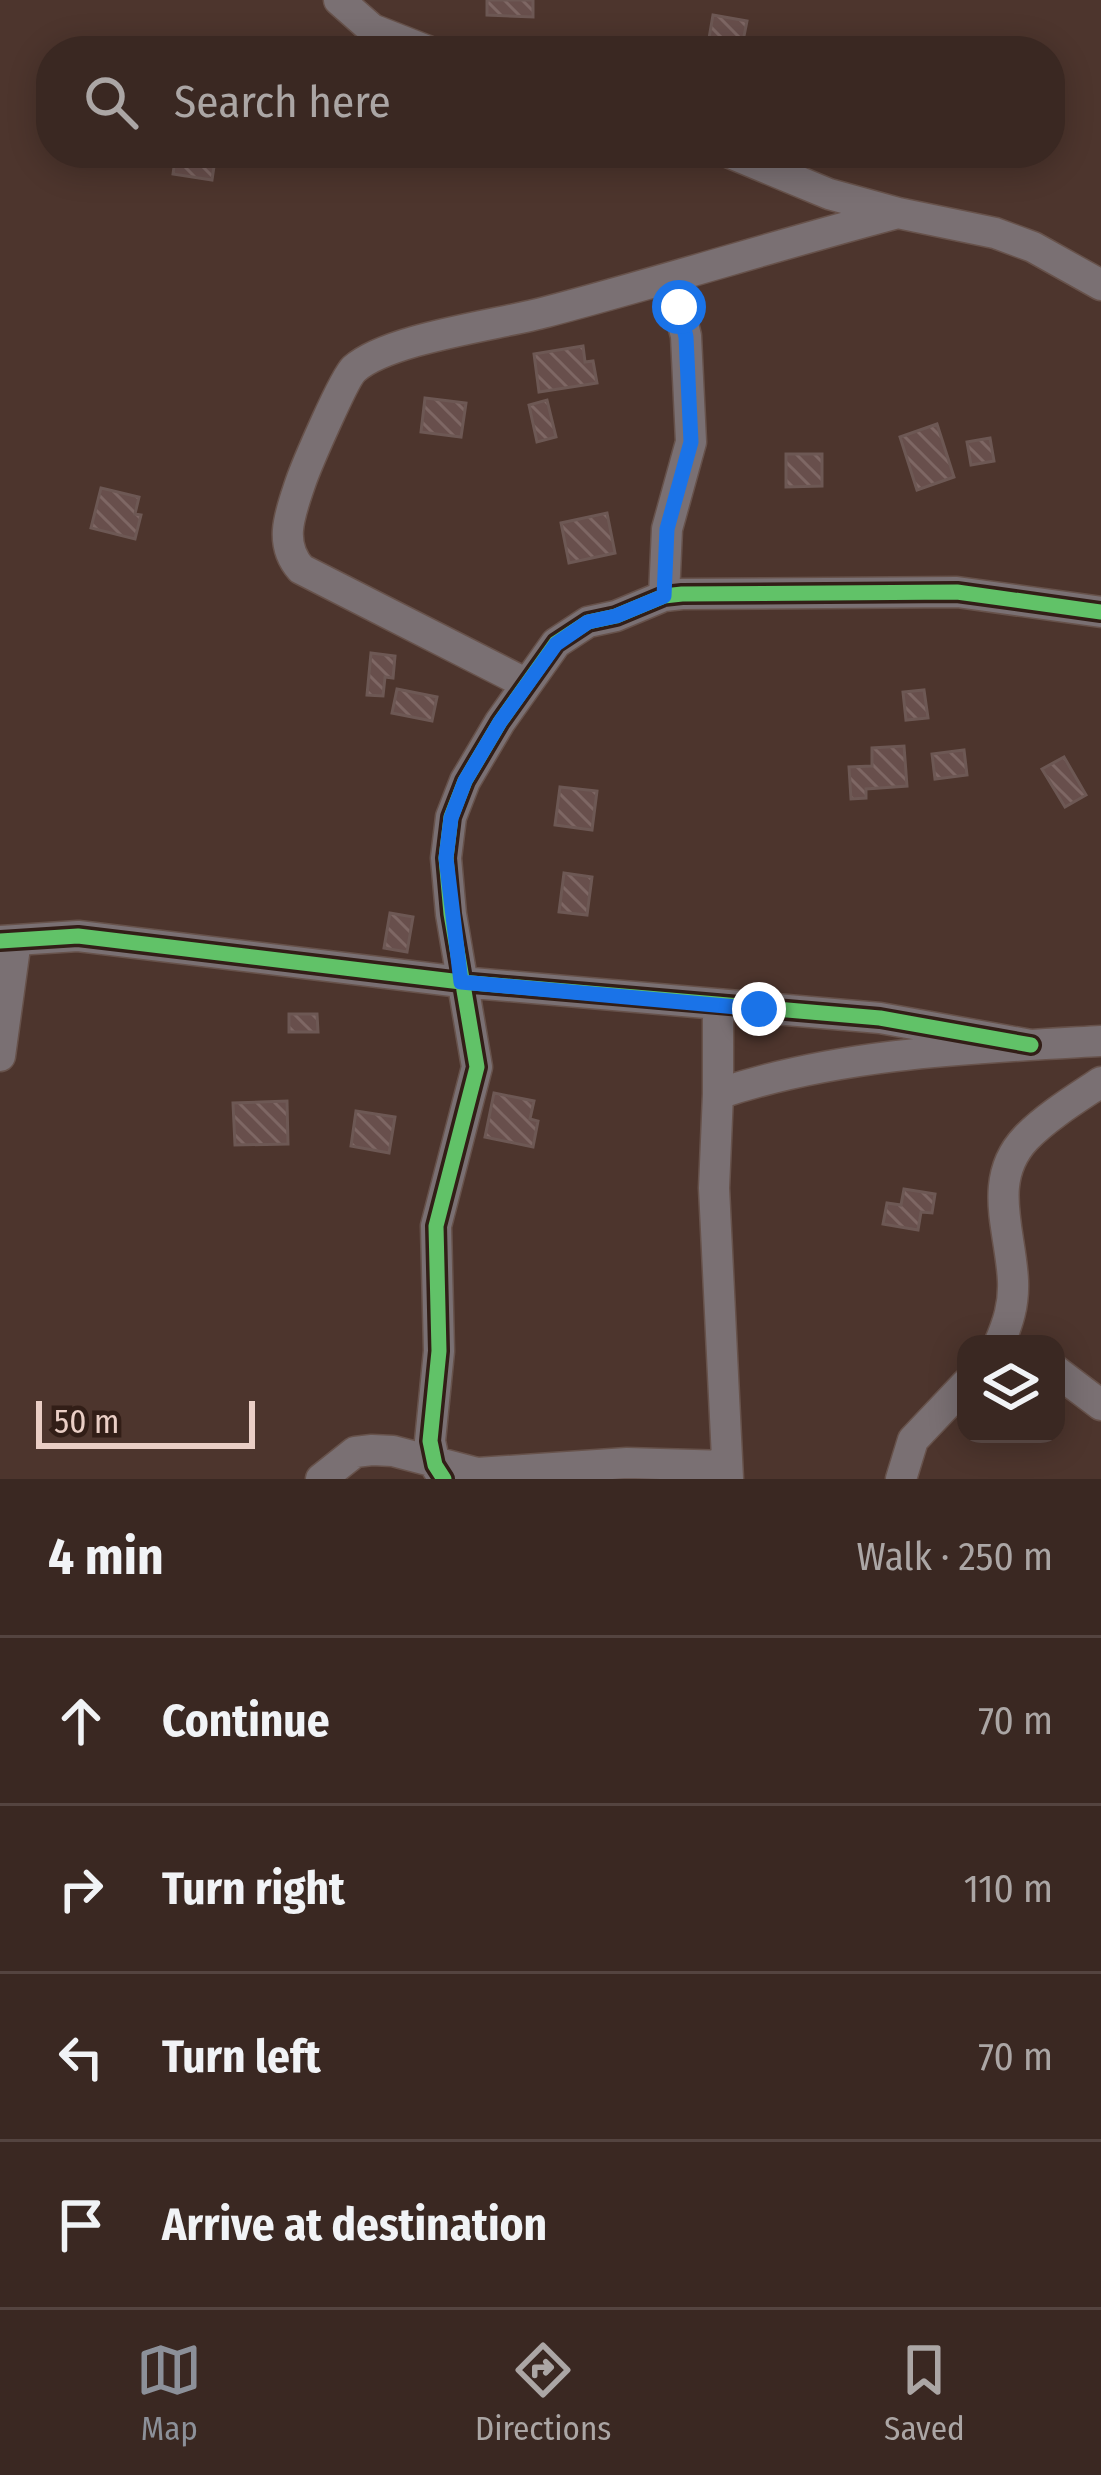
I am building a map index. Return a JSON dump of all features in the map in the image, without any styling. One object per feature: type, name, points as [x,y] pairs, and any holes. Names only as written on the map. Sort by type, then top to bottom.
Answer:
[{"type":"street","points":[[339,0],[384,36]]},
{"type":"street","points":[[766,168],[829,194],[995,233],[1101,285]]},
{"type":"street","points":[[527,684],[301,569],[290,556],[286,538],[303,476],[346,377],[374,356],[898,213]]},
{"type":"street","points":[[664,596],[667,529],[691,442],[686,337],[671,278]]},
{"type":"street","points":[[439,1472],[430,1441],[439,1351],[436,1226],[477,1067],[446,858],[451,818],[465,781],[556,644],[570,632],[664,596],[718,592],[957,592],[1101,612]]},
{"type":"street","points":[[0,1056],[8,940],[78,936],[461,982],[880,1018],[1031,1045]]},
{"type":"street","points":[[321,1479],[355,1452],[393,1451],[439,1472],[627,1463],[728,1472],[714,1188],[718,1005]]},
{"type":"street","points":[[718,1094],[792,1072],[848,1063],[1101,1041]]},
{"type":"street","points":[[1003,1335],[1011,1316],[1002,1189],[1010,1162],[1026,1138],[1101,1082]]},
{"type":"street","points":[[1065,1378],[1101,1405]]},
{"type":"street","points":[[901,1479],[914,1440],[957,1394]]},
{"type":"building","points":[[487,0],[533,0],[533,17],[487,15]]},
{"type":"building","points":[[713,15],[747,21],[744,36],[709,36]]},
{"type":"building","points":[[174,168],[214,168],[212,180],[173,174]]},
{"type":"building","points":[[583,346],[585,362],[593,361],[597,383],[539,392],[534,354]]},
{"type":"building","points":[[425,398],[466,403],[461,437],[421,432]]},
{"type":"building","points":[[547,400],[556,437],[537,442],[529,405]]},
{"type":"building","points":[[937,424],[954,477],[917,490],[900,437]]},
{"type":"building","points":[[990,438],[994,461],[971,465],[967,442]]},
{"type":"building","points":[[786,454],[822,454],[822,486],[786,487]]},
{"type":"building","points":[[101,488],[139,497],[135,514],[141,515],[135,539],[91,528]]},
{"type":"building","points":[[607,513],[615,553],[569,563],[561,523]]},
{"type":"building","points":[[371,653],[395,656],[393,678],[385,677],[383,696],[367,695]]},
{"type":"building","points":[[397,689],[437,697],[432,721],[392,713]]},
{"type":"building","points":[[924,690],[928,718],[906,720],[903,692]]},
{"type":"building","points":[[904,746],[907,786],[866,789],[866,798],[851,799],[849,767],[872,766],[872,748]]},
{"type":"building","points":[[964,750],[967,775],[935,779],[932,754]]},
{"type":"building","points":[[1064,757],[1086,795],[1065,807],[1042,769]]},
{"type":"building","points":[[560,787],[597,791],[592,830],[555,825]]},
{"type":"building","points":[[564,873],[592,877],[587,915],[559,912]]},
{"type":"building","points":[[390,913],[413,917],[407,952],[384,948]]},
{"type":"building","points":[[289,1014],[317,1014],[318,1032],[289,1032]]},
{"type":"building","points":[[494,1093],[534,1101],[530,1119],[538,1121],[533,1147],[485,1137]]},
{"type":"building","points":[[287,1101],[288,1144],[235,1145],[233,1103]]},
{"type":"building","points":[[356,1111],[395,1117],[389,1153],[351,1146]]},
{"type":"building","points":[[904,1189],[935,1194],[932,1213],[921,1212],[918,1230],[883,1224],[887,1203],[901,1205]]},
{"type":"cycle path","points":[[444,1479],[435,1465],[430,1441],[439,1351],[436,1226],[477,1067],[451,914],[446,858],[451,817],[465,781],[500,722],[556,643],[588,622],[682,594],[957,592],[1101,612]]},
{"type":"cycle path","points":[[0,941],[78,936],[461,982],[880,1018],[1031,1045]]},
{"type":"route","points":[[679,307],[686,337],[691,442],[667,529],[664,596],[570,632],[556,644],[500,722],[465,781],[451,818],[446,858],[451,914],[461,982],[759,1009]]}]
